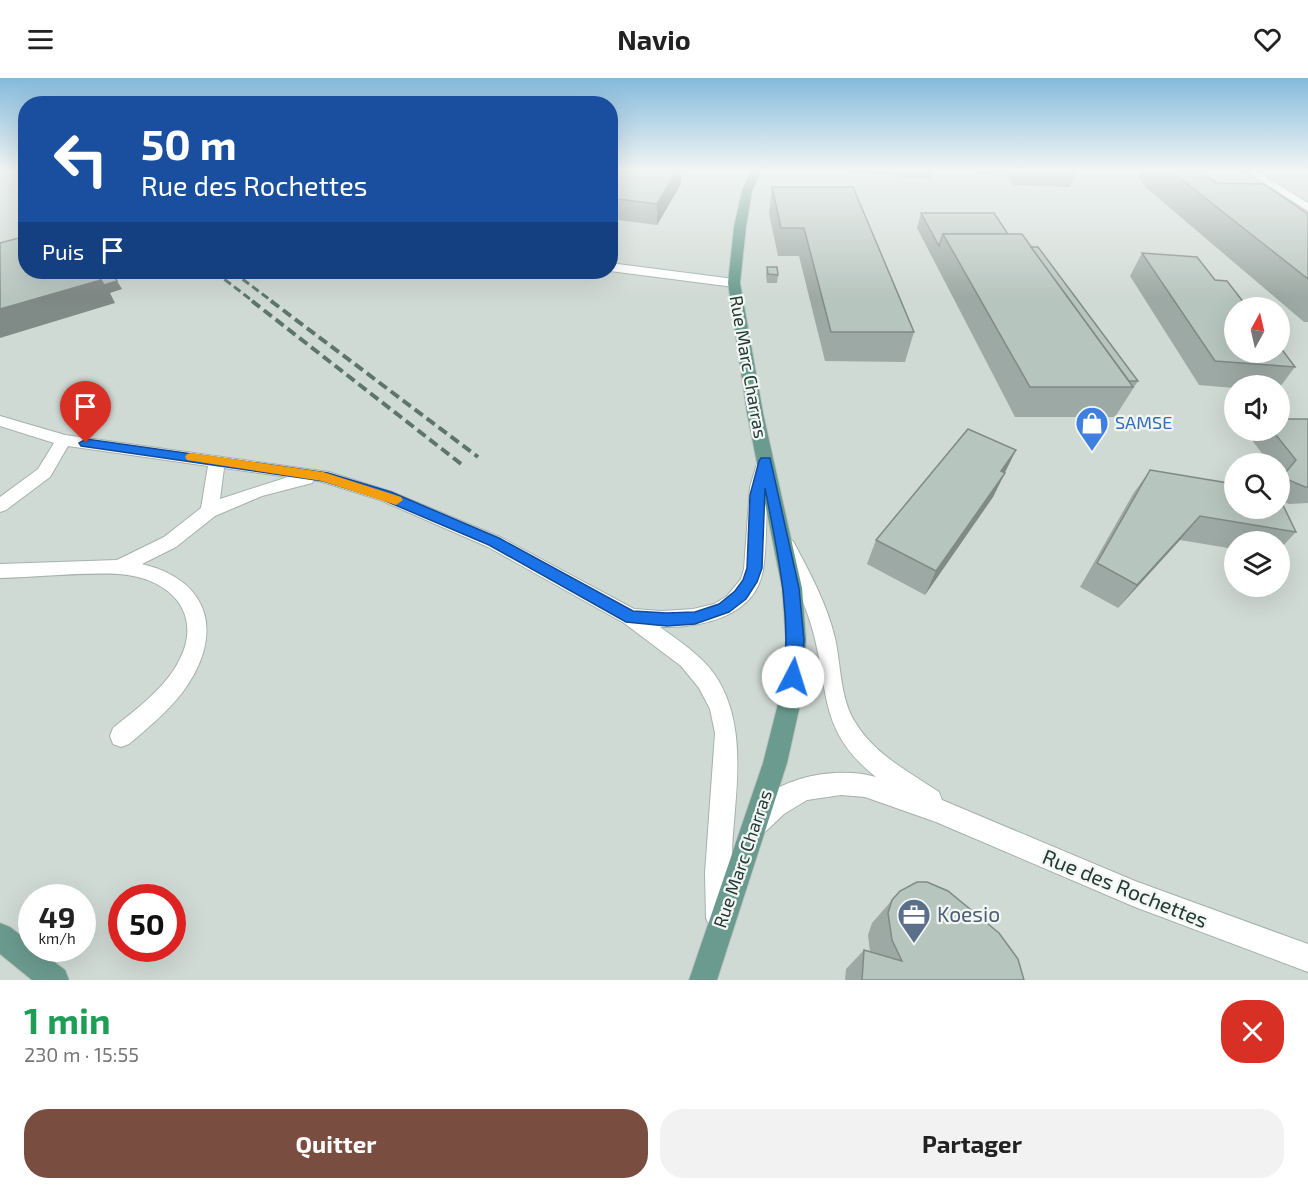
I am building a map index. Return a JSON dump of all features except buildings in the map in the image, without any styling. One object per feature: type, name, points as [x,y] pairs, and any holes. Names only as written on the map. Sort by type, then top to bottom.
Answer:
[{"type":"main road","name":"Rue Marc Charras","points":[[703,980],[776,763],[791,696],[796,640],[792,588],[755,413],[734,284],[743,213]]},
{"type":"main road","points":[[0,937],[55,980]]},
{"type":"main road","points":[[712,980],[715,941]]},
{"type":"street","points":[[618,268],[734,284]]},
{"type":"street","points":[[0,421],[64,440],[323,476],[386,496],[494,542],[631,617],[688,660],[706,681],[721,708],[726,733],[715,941]]},
{"type":"street","points":[[0,506],[44,473],[64,440]]},
{"type":"street","points":[[209,511],[216,476],[216,460]]},
{"type":"street","points":[[631,617],[667,620],[695,618],[724,608],[740,595],[750,582],[754,568],[756,495],[765,461]]},
{"type":"street","points":[[119,567],[170,542],[209,511],[247,493],[280,483],[323,476]]},
{"type":"street","name":"Rue des Rochettes","points":[[781,537],[801,574],[824,634],[838,711],[847,730],[868,755],[946,813]]},
{"type":"street","points":[[0,571],[119,567],[155,575],[174,584],[191,598],[197,614],[196,643],[183,675],[153,709],[120,736]]},
{"type":"street","name":"Rue des Rochettes","points":[[755,825],[772,806],[792,793],[815,786],[842,782],[873,788],[946,813],[1045,857],[1308,958]]},
{"type":"shaded area","points":[[0,213],[18,213],[18,279],[618,279],[618,213],[1308,213],[1308,980],[0,980]]},
{"type":"railway","points":[[224,279],[254,302]]},
{"type":"railway","points":[[242,279],[273,302]]},
{"type":"railway","points":[[252,301],[465,467]]},
{"type":"railway","points":[[271,301],[478,457]]},
{"type":"slow traffic","points":[[191,457],[323,476],[396,500]]},
{"type":"place","name":"SAMSE","points":[[1092,452]]},
{"type":"place","name":"Koesio","points":[[914,944]]},
{"type":"route","points":[[86,443],[323,476],[386,496],[494,542],[631,617],[667,620],[695,618],[724,608],[740,595],[750,582],[754,568],[756,495],[765,461],[792,588],[796,640],[793,677]]}]
